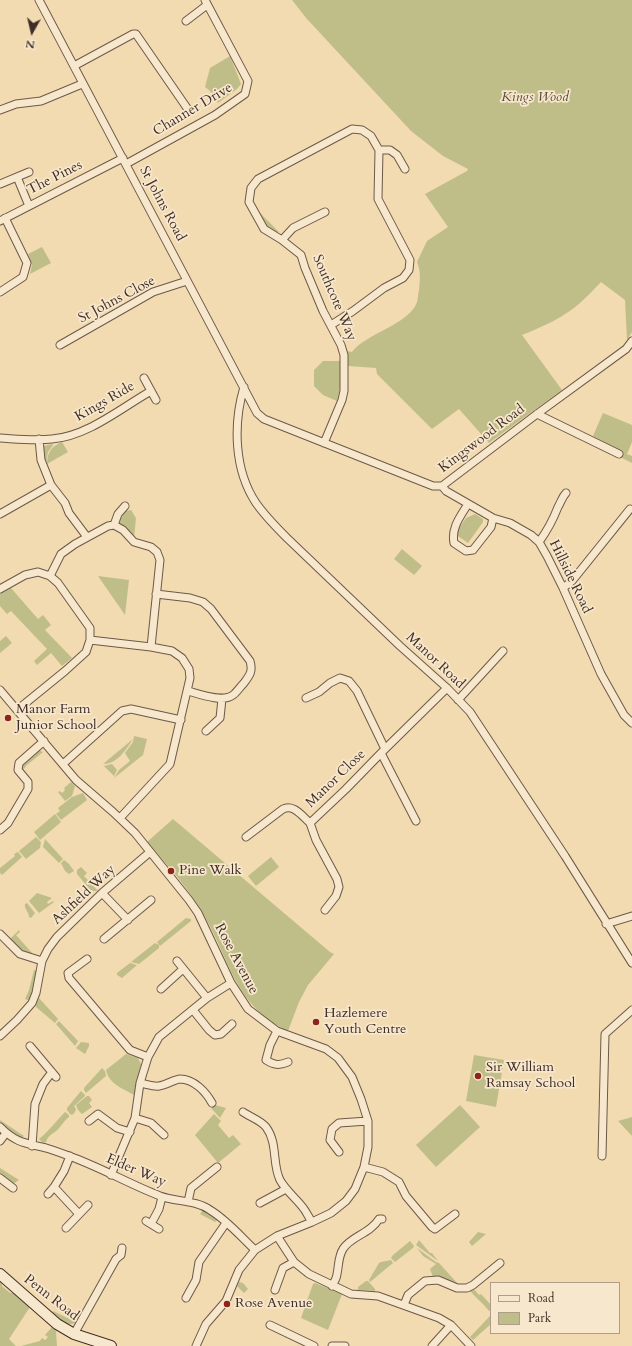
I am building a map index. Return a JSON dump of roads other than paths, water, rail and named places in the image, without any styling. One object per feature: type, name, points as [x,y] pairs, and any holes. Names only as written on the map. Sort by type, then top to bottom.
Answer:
[{"type":"main road","name":"Penn Road","points":[[0,1274],[57,1324],[74,1334],[110,1346]]},
{"type":"street","name":"St Johns Road","points":[[39,0],[257,413],[264,419]]},
{"type":"street","points":[[186,21],[206,2]]},
{"type":"street","name":"Channer Drive","points":[[124,161],[215,115],[245,94],[248,81],[206,2]]},
{"type":"street","points":[[74,66],[110,45],[136,34],[187,108]]},
{"type":"street","points":[[0,110],[16,104],[41,100],[82,84]]},
{"type":"street","name":"Southcote Way","points":[[324,443],[342,400],[344,391],[344,355],[341,345],[323,311],[301,255],[282,240],[264,229],[249,202],[251,188],[258,178],[352,129],[362,130],[371,136],[379,150]]},
{"type":"street","points":[[331,325],[384,288],[403,278],[409,270],[410,260],[378,198],[379,150],[390,150],[397,155],[405,169]]},
{"type":"street","name":"The Pines","points":[[3,220],[124,161]]},
{"type":"street","points":[[0,184],[29,172]]},
{"type":"street","points":[[16,177],[29,206]]},
{"type":"street","points":[[282,240],[293,228],[325,212]]},
{"type":"street","points":[[0,292],[23,277],[27,263],[3,220]]},
{"type":"street","name":"St Johns Close","points":[[60,346],[153,292],[187,281]]},
{"type":"street","name":"Kingswood Road","points":[[264,419],[433,486],[442,486],[626,349],[632,341]]},
{"type":"street","name":"Kings Ride","points":[[144,378],[156,400]]},
{"type":"street","name":"Manor Road","points":[[244,387],[237,418],[237,444],[242,475],[256,502],[272,523],[326,576],[447,688],[470,712],[565,856],[596,905],[606,924],[632,963]]},
{"type":"street","name":"Kings Ride","points":[[0,438],[39,440],[53,439],[73,434],[91,428],[151,391]]},
{"type":"street","points":[[537,414],[619,454]]},
{"type":"street","points":[[39,440],[41,460],[51,485],[65,503],[69,513],[87,537]]},
{"type":"street","points":[[0,514],[51,485]]},
{"type":"street","name":"Hillside Road","points":[[442,486],[446,491],[493,518],[510,523],[532,534],[539,542],[563,588],[601,674],[624,714],[632,723]]},
{"type":"street","points":[[539,542],[547,531],[561,499],[566,492]]},
{"type":"street","points":[[468,504],[455,526],[452,535],[454,544],[466,551],[473,550],[490,527],[493,518]]},
{"type":"street","points":[[114,525],[118,514],[125,506]]},
{"type":"street","points":[[563,588],[572,581],[630,509]]},
{"type":"street","points":[[50,576],[61,554],[87,537],[108,526],[114,525],[123,530],[134,542],[151,547],[157,552],[160,560],[151,647]]},
{"type":"street","points":[[0,589],[25,575],[38,572],[50,576],[58,583],[90,628],[90,640],[86,652],[17,710]]},
{"type":"street","points":[[156,594],[190,598],[203,602],[211,609],[250,661],[252,668],[250,675],[233,695],[222,699],[188,691]]},
{"type":"street","points":[[90,640],[172,651],[182,658],[189,669],[190,678],[188,691],[170,764],[120,818]]},
{"type":"street","points":[[458,700],[503,651]]},
{"type":"street","name":"Manor Close","points":[[306,698],[319,692],[330,683],[340,678],[349,681],[357,691],[416,821]]},
{"type":"street","name":"Manor Close","points":[[310,823],[447,688]]},
{"type":"street","name":"Rose Avenue","points":[[0,690],[76,780],[135,833],[189,900],[198,913],[231,983],[248,1009],[278,1031],[326,1049],[338,1058],[352,1077],[368,1121],[368,1147],[364,1167],[355,1189],[346,1201],[331,1213],[278,1236],[255,1250],[239,1270],[226,1301],[206,1324],[196,1346]]},
{"type":"street","points":[[206,732],[220,718],[222,699]]},
{"type":"street","points":[[63,764],[122,711],[131,709],[181,720]]},
{"type":"street","points":[[0,830],[8,824],[28,789],[28,782],[18,770],[19,762],[44,741]]},
{"type":"street","name":"Manor Close","points":[[246,837],[283,809],[288,807],[293,808],[310,823],[316,840],[337,879],[339,887],[336,896],[325,910]]},
{"type":"street","name":"Ashfield Way","points":[[42,961],[48,949],[57,937],[102,893],[150,852]]},
{"type":"street","points":[[102,893],[128,920]]},
{"type":"street","points":[[104,939],[151,900]]},
{"type":"street","points":[[606,924],[632,916]]},
{"type":"street","points":[[0,934],[20,954],[42,961],[36,993],[32,1003],[0,1036]]},
{"type":"street","points":[[87,959],[68,973],[69,978],[130,1050],[148,1057]]},
{"type":"street","points":[[177,962],[207,998]]},
{"type":"street","points":[[161,989],[183,969]]},
{"type":"street","points":[[111,1175],[135,1118],[140,1083],[148,1057],[159,1037],[207,998],[231,983]]},
{"type":"street","points":[[193,1010],[208,1030],[215,1035],[221,1034],[232,1024]]},
{"type":"street","points":[[602,1156],[605,1034],[632,1010]]},
{"type":"street","points":[[278,1031],[270,1045],[264,1063],[280,1066],[288,1062]]},
{"type":"street","points":[[30,1046],[54,1074],[43,1084],[35,1104],[32,1146]]},
{"type":"street","points":[[140,1083],[158,1086],[180,1079],[188,1080],[197,1085],[208,1096],[212,1103]]},
{"type":"street","points":[[243,1112],[266,1128],[273,1142],[277,1173],[286,1189],[305,1210],[312,1222]]},
{"type":"street","points":[[89,1121],[98,1114],[117,1128],[130,1132]]},
{"type":"street","points":[[135,1118],[150,1123],[164,1134]]},
{"type":"street","points":[[339,1152],[330,1140],[332,1129],[339,1123],[368,1121]]},
{"type":"street","name":"Elder Way","points":[[0,1127],[18,1141],[70,1156],[162,1197],[188,1202],[209,1209],[255,1250]]},
{"type":"street","points":[[0,1141],[6,1133]]},
{"type":"street","points":[[48,1194],[64,1171],[70,1156]]},
{"type":"street","points":[[188,1202],[192,1188],[217,1167]]},
{"type":"street","points":[[364,1167],[383,1172],[399,1182],[406,1196],[435,1229],[455,1214]]},
{"type":"street","points":[[0,1178],[14,1188]]},
{"type":"street","points":[[54,1187],[79,1214]]},
{"type":"street","points":[[260,1203],[286,1189]]},
{"type":"street","points":[[159,1229],[148,1222],[159,1210],[162,1197]]},
{"type":"street","points":[[66,1228],[88,1205]]},
{"type":"street","points":[[332,1286],[337,1276],[339,1259],[344,1248],[354,1239],[364,1234],[376,1224],[379,1219],[382,1219]]},
{"type":"street","points":[[186,1298],[196,1280],[199,1262],[226,1223]]},
{"type":"street","points":[[278,1236],[294,1262],[309,1274],[352,1294],[378,1296],[439,1318],[451,1325],[471,1346]]},
{"type":"street","points":[[74,1334],[116,1259],[121,1255],[122,1248]]},
{"type":"street","points":[[275,1290],[283,1268],[294,1262]]},
{"type":"street","points":[[404,1305],[408,1295],[426,1281],[438,1280],[457,1288],[467,1288],[473,1285],[500,1263]]},
{"type":"street","points":[[270,1325],[314,1346]]},
{"type":"street","points":[[432,1346],[451,1325]]},
{"type":"street","points":[[332,1346],[345,1346]]},
{"type":"place","name":"Manor Farm Junior School","points":[[8,718]]},
{"type":"place","name":"Pine Walk","points":[[171,871]]},
{"type":"place","name":"Hazlemere Youth Centre","points":[[316,1022]]},
{"type":"place","name":"Sir William Ramsay School","points":[[478,1076]]},
{"type":"place","name":"Rose Avenue","points":[[227,1304]]},
{"type":"park label","name":"Kings Wood","points":[[535,98]]}]
